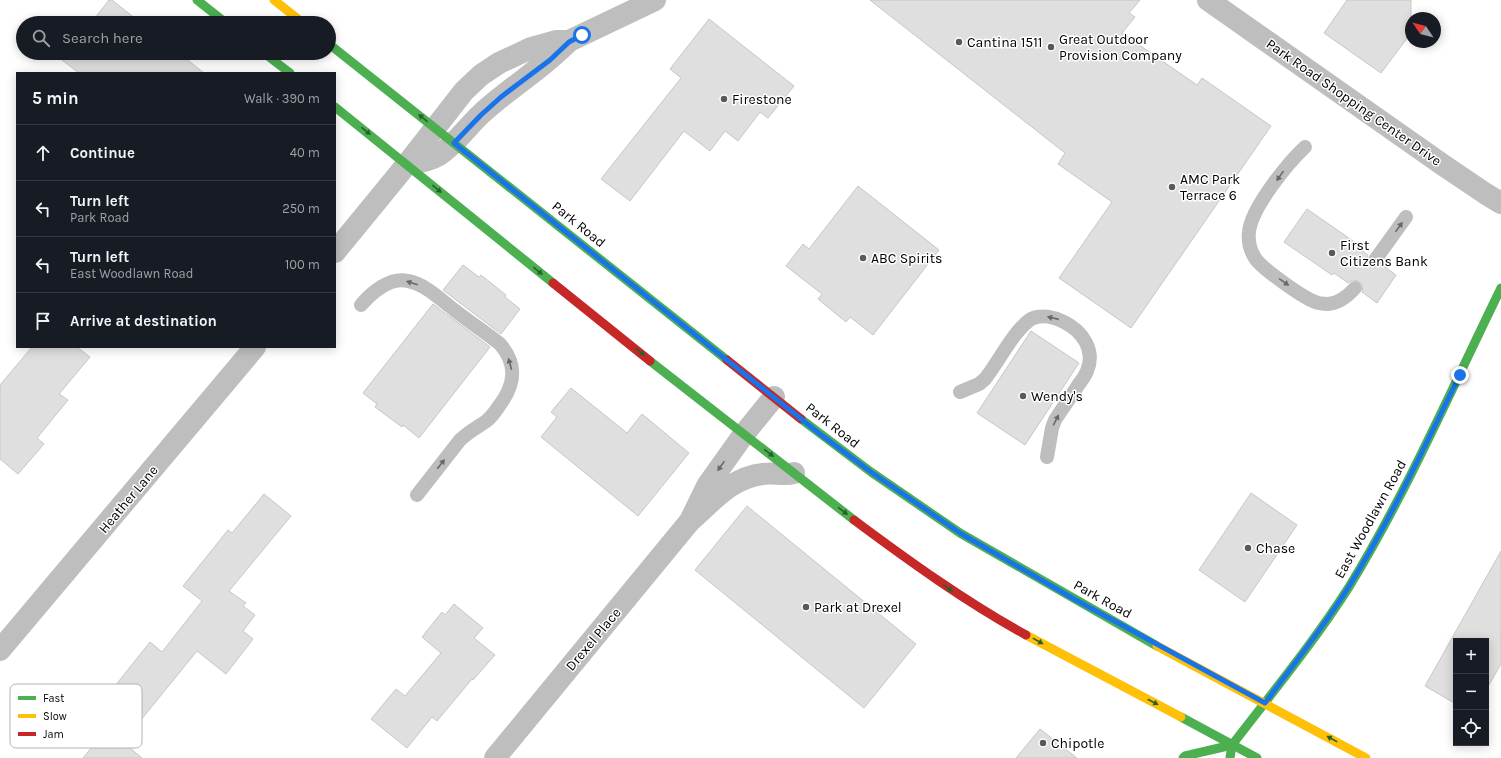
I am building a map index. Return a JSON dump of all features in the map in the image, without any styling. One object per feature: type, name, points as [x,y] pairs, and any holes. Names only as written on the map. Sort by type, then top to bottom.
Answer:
[{"type":"main road","points":[[197,0],[217,16]]},
{"type":"main road","points":[[274,0],[294,16]]},
{"type":"main road","name":"Park Road","points":[[336,50],[774,397],[871,472],[960,533],[1074,599],[1366,758]]},
{"type":"main road","points":[[273,60],[289,72]]},
{"type":"main road","points":[[336,108],[589,312],[794,473],[902,555],[970,603],[1045,645],[1257,758]]},
{"type":"main road","name":"East Woodlawn Road","points":[[1232,744],[1265,703],[1331,614],[1376,541],[1401,494],[1501,288]]},
{"type":"main road","points":[[1183,758],[1185,756],[1222,748],[1232,744]]},
{"type":"main road","points":[[1230,758],[1232,744]]},
{"type":"street","points":[[407,164],[420,163],[428,160],[438,155],[454,143],[501,97],[550,60],[569,42],[654,0]]},
{"type":"street","name":"Park Road Shopping Center Drive","points":[[1208,0],[1450,170],[1501,203]]},
{"type":"street","points":[[336,251],[464,91],[481,75],[499,63],[531,48],[556,41],[569,42]]},
{"type":"street","name":"Heather Lane","points":[[0,650],[254,348]]},
{"type":"street","name":"Drexel Place","points":[[690,521],[707,486],[744,434],[774,397]]},
{"type":"street","name":"Drexel Place","points":[[495,758],[690,521],[718,495],[739,480],[763,474],[794,473]]},
{"type":"lane","points":[[1305,147],[1286,167],[1255,212],[1249,231],[1251,252],[1262,267],[1312,301],[1327,304],[1334,303],[1349,295],[1355,288]]},
{"type":"lane","points":[[1375,260],[1406,217]]},
{"type":"lane","points":[[361,306],[373,292],[390,283],[401,280],[416,283],[500,344],[508,355],[511,364],[512,384],[504,400],[490,418],[468,432],[460,440],[417,495]]},
{"type":"lane","points":[[960,392],[980,384],[985,379],[1020,328],[1033,318],[1050,317],[1070,325],[1079,332],[1085,340],[1090,355],[1090,363],[1087,372],[1055,420],[1052,428],[1047,457]]},
{"type":"building","points":[[109,0],[112,0],[132,16],[96,16]]},
{"type":"building","points":[[870,0],[1140,0],[1129,13],[1135,17],[1122,33],[1197,85],[1202,78],[1271,126],[1131,328],[1059,278],[1112,202],[1058,164],[1065,153]]},
{"type":"building","points":[[1347,0],[1411,0],[1411,12],[1405,12],[1405,41],[1381,73],[1324,33]]},
{"type":"building","name":"Firestone","points":[[709,19],[794,86],[768,118],[760,112],[738,141],[725,131],[710,151],[684,131],[630,201],[601,179],[681,78],[670,69]]},
{"type":"building","points":[[62,60],[188,60],[203,72],[78,72]]},
{"type":"building","name":"ABC Spirits","points":[[858,186],[939,250],[873,335],[850,317],[846,322],[818,299],[822,294],[786,266],[803,244],[809,249]]},
{"type":"building","name":"First Citizens Bank","points":[[1307,209],[1356,243],[1354,245],[1368,255],[1367,260],[1370,267],[1375,268],[1382,265],[1396,275],[1377,303],[1362,292],[1363,286],[1360,282],[1353,280],[1348,283],[1334,273],[1332,275],[1284,242]]},
{"type":"building","points":[[463,265],[479,277],[481,275],[506,295],[505,297],[520,309],[501,334],[443,290]]},
{"type":"building","points":[[433,304],[490,347],[419,438],[403,425],[402,427],[375,407],[377,404],[363,393]]},
{"type":"building","name":"Wendy's","points":[[1031,331],[1079,363],[1025,445],[977,413]]},
{"type":"building","points":[[31,348],[78,348],[90,357],[59,394],[68,400],[37,438],[44,444],[18,474],[0,459],[0,385]]},
{"type":"building","points":[[571,388],[627,433],[642,414],[689,453],[638,516],[541,437],[557,417],[551,412]]},
{"type":"building","name":"Chase","points":[[1251,493],[1297,525],[1245,602],[1199,570]]},
{"type":"building","points":[[264,494],[291,516],[229,591],[246,603],[243,606],[255,615],[243,631],[253,639],[226,674],[197,651],[142,719],[142,684],[117,684],[150,642],[162,652],[202,601],[183,586],[228,530],[232,533]]},
{"type":"building","name":"Park at Drexel","points":[[747,506],[916,644],[864,708],[695,570]]},
{"type":"building","points":[[1501,551],[1501,664],[1489,685],[1489,638],[1453,638],[1453,702],[1425,686]]},
{"type":"building","points":[[454,604],[483,628],[474,638],[495,655],[473,680],[472,679],[437,721],[432,717],[407,748],[371,719],[396,689],[405,696],[441,653],[422,637],[442,612],[445,615]]},
{"type":"building","name":"Chipotle","points":[[1040,729],[1077,758],[1016,758]]},
{"type":"building","points":[[91,748],[130,748],[142,758],[83,758]]},
{"type":"traffic: fast","points":[[197,0],[217,16]]},
{"type":"traffic: fast","points":[[336,50],[727,360]]},
{"type":"traffic: fast","points":[[273,60],[289,72]]},
{"type":"traffic: fast","points":[[336,108],[553,283]]},
{"type":"traffic: fast","points":[[1230,758],[1232,745],[1322,628],[1349,587],[1370,551],[1410,477],[1501,288]]},
{"type":"traffic: fast","points":[[650,361],[854,520]]},
{"type":"traffic: fast","points":[[801,419],[871,472],[960,533],[1157,646]]},
{"type":"traffic: fast","points":[[1181,717],[1257,758]]},
{"type":"traffic: fast","points":[[1183,758],[1185,756],[1232,745]]},
{"type":"traffic: slow","points":[[274,0],[294,16]]},
{"type":"traffic: slow","points":[[1026,635],[1181,717]]},
{"type":"traffic: slow","points":[[1157,646],[1366,758]]},
{"type":"traffic: jam","points":[[553,283],[650,361]]},
{"type":"traffic: jam","points":[[727,360],[801,419]]},
{"type":"traffic: jam","points":[[854,520],[938,580],[982,609],[1026,635]]},
{"type":"place","name":"Cantina 1511","points":[[959,42]]},
{"type":"place","name":"Great Outdoor Provision Company","points":[[1051,47]]},
{"type":"place","name":"Firestone","points":[[724,99]]},
{"type":"place","name":"AMC Park Terrace 6","points":[[1172,187]]},
{"type":"place","name":"First Citizens Bank","points":[[1332,253]]},
{"type":"place","name":"ABC Spirits","points":[[863,258]]},
{"type":"place","name":"Wendy's","points":[[1023,396]]},
{"type":"place","name":"Chase","points":[[1248,548]]},
{"type":"place","name":"Park at Drexel","points":[[806,607]]},
{"type":"place","name":"Chipotle","points":[[1043,743]]},
{"type":"route","points":[[582,35],[569,42],[550,60],[501,97],[468,127],[454,143],[820,434],[928,512],[960,533],[1044,582],[1172,654],[1265,703],[1331,614],[1376,541],[1460,375]]}]
